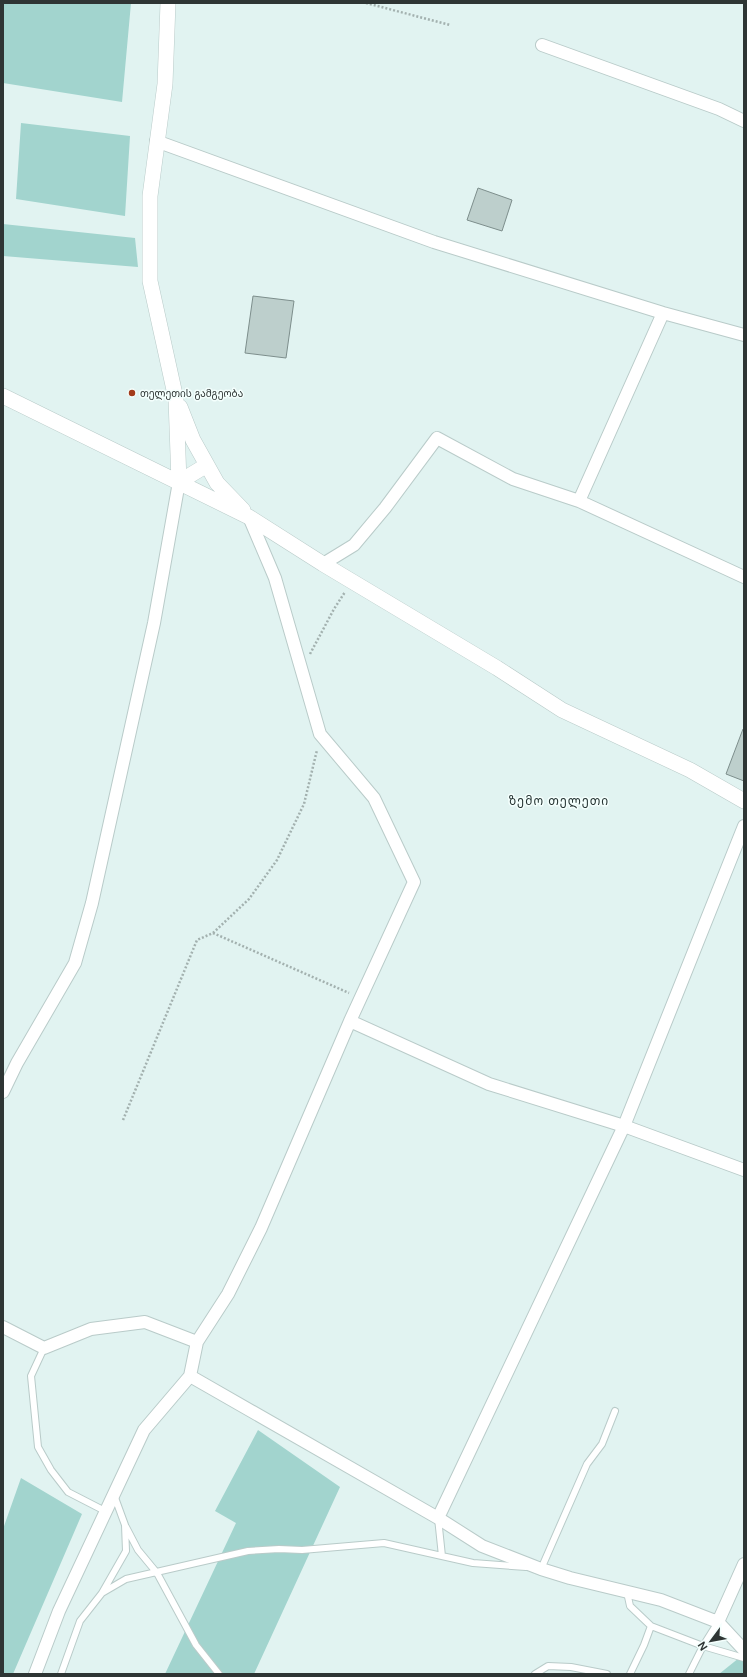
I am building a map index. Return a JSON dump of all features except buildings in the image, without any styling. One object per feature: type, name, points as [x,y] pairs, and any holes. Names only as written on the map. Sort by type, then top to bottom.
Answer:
[{"type":"street","points":[[35,1674],[58,1611],[144,1430],[190,1376],[197,1342],[228,1294],[261,1228],[350,1021],[414,882],[374,798],[320,734],[275,578],[249,516],[216,483],[193,440],[176,399],[150,281],[150,196],[156,141],[165,84],[168,3]]},
{"type":"street","points":[[542,45],[719,109],[744,121]]},
{"type":"street","points":[[156,141],[434,242],[663,314],[744,335]]},
{"type":"street","points":[[579,501],[663,314]]},
{"type":"street","points":[[3,396],[84,434],[249,516],[352,582],[497,668],[562,710],[690,770],[744,801]]},
{"type":"street","points":[[3,1092],[17,1063],[76,963],[94,895],[154,623],[178,482],[176,399]]},
{"type":"street","points":[[323,564],[354,545],[385,508],[437,438],[513,479],[579,501],[744,577]]},
{"type":"street","points":[[178,482],[207,465]]},
{"type":"street","points":[[438,1518],[624,1126],[744,826]]},
{"type":"street","points":[[350,1021],[489,1084],[624,1126],[744,1170]]},
{"type":"street","points":[[3,1327],[44,1348],[91,1329],[146,1322],[197,1342]]},
{"type":"street","points":[[190,1376],[438,1518],[482,1546],[541,1569],[570,1578],[661,1600],[718,1622],[744,1650]]},
{"type":"street","points":[[718,1622],[744,1564]]},
{"type":"lane","points":[[44,1348],[31,1376],[38,1448],[51,1470],[68,1492],[105,1511]]},
{"type":"lane","points":[[102,1593],[126,1580],[248,1551],[279,1549],[302,1550],[384,1543],[473,1563],[541,1569],[587,1464],[602,1444],[615,1411]]},
{"type":"lane","points":[[114,1493],[125,1525],[138,1550],[157,1573],[196,1645],[219,1674]]},
{"type":"lane","points":[[438,1518],[442,1556]]},
{"type":"lane","points":[[61,1674],[80,1621],[102,1593],[126,1551],[125,1525]]},
{"type":"lane","points":[[627,1592],[630,1606],[650,1626],[703,1646],[744,1658]]},
{"type":"lane","points":[[689,1674],[703,1646],[718,1622]]},
{"type":"lane","points":[[630,1674],[644,1645],[650,1626]]},
{"type":"lane","points":[[535,1674],[548,1666],[571,1667],[607,1674]]},
{"type":"path","points":[[366,3],[450,25]]},
{"type":"path","points":[[302,668],[334,609],[352,582]]},
{"type":"path","points":[[123,1120],[197,940],[213,933],[249,899],[277,860],[304,804],[320,734]]},
{"type":"path","points":[[213,933],[361,998]]},
{"type":"shaded area","points":[[3,3],[131,3],[122,102],[3,83]]},
{"type":"shaded area","points":[[21,123],[130,136],[125,216],[16,199]]},
{"type":"shaded area","points":[[3,224],[135,238],[138,267],[3,256]]},
{"type":"shaded area","points":[[258,1430],[340,1487],[254,1674],[165,1674],[236,1523],[215,1511]]},
{"type":"shaded area","points":[[21,1478],[82,1514],[13,1674],[3,1674],[3,1529]]},
{"type":"shaded area","points":[[744,1654],[744,1674],[719,1674]]},
{"type":"place","name":"თელეთის გამგეობა","points":[[132,393]]},
{"type":"district","name":"ზემო თელეთი","points":[[559,801]]}]
